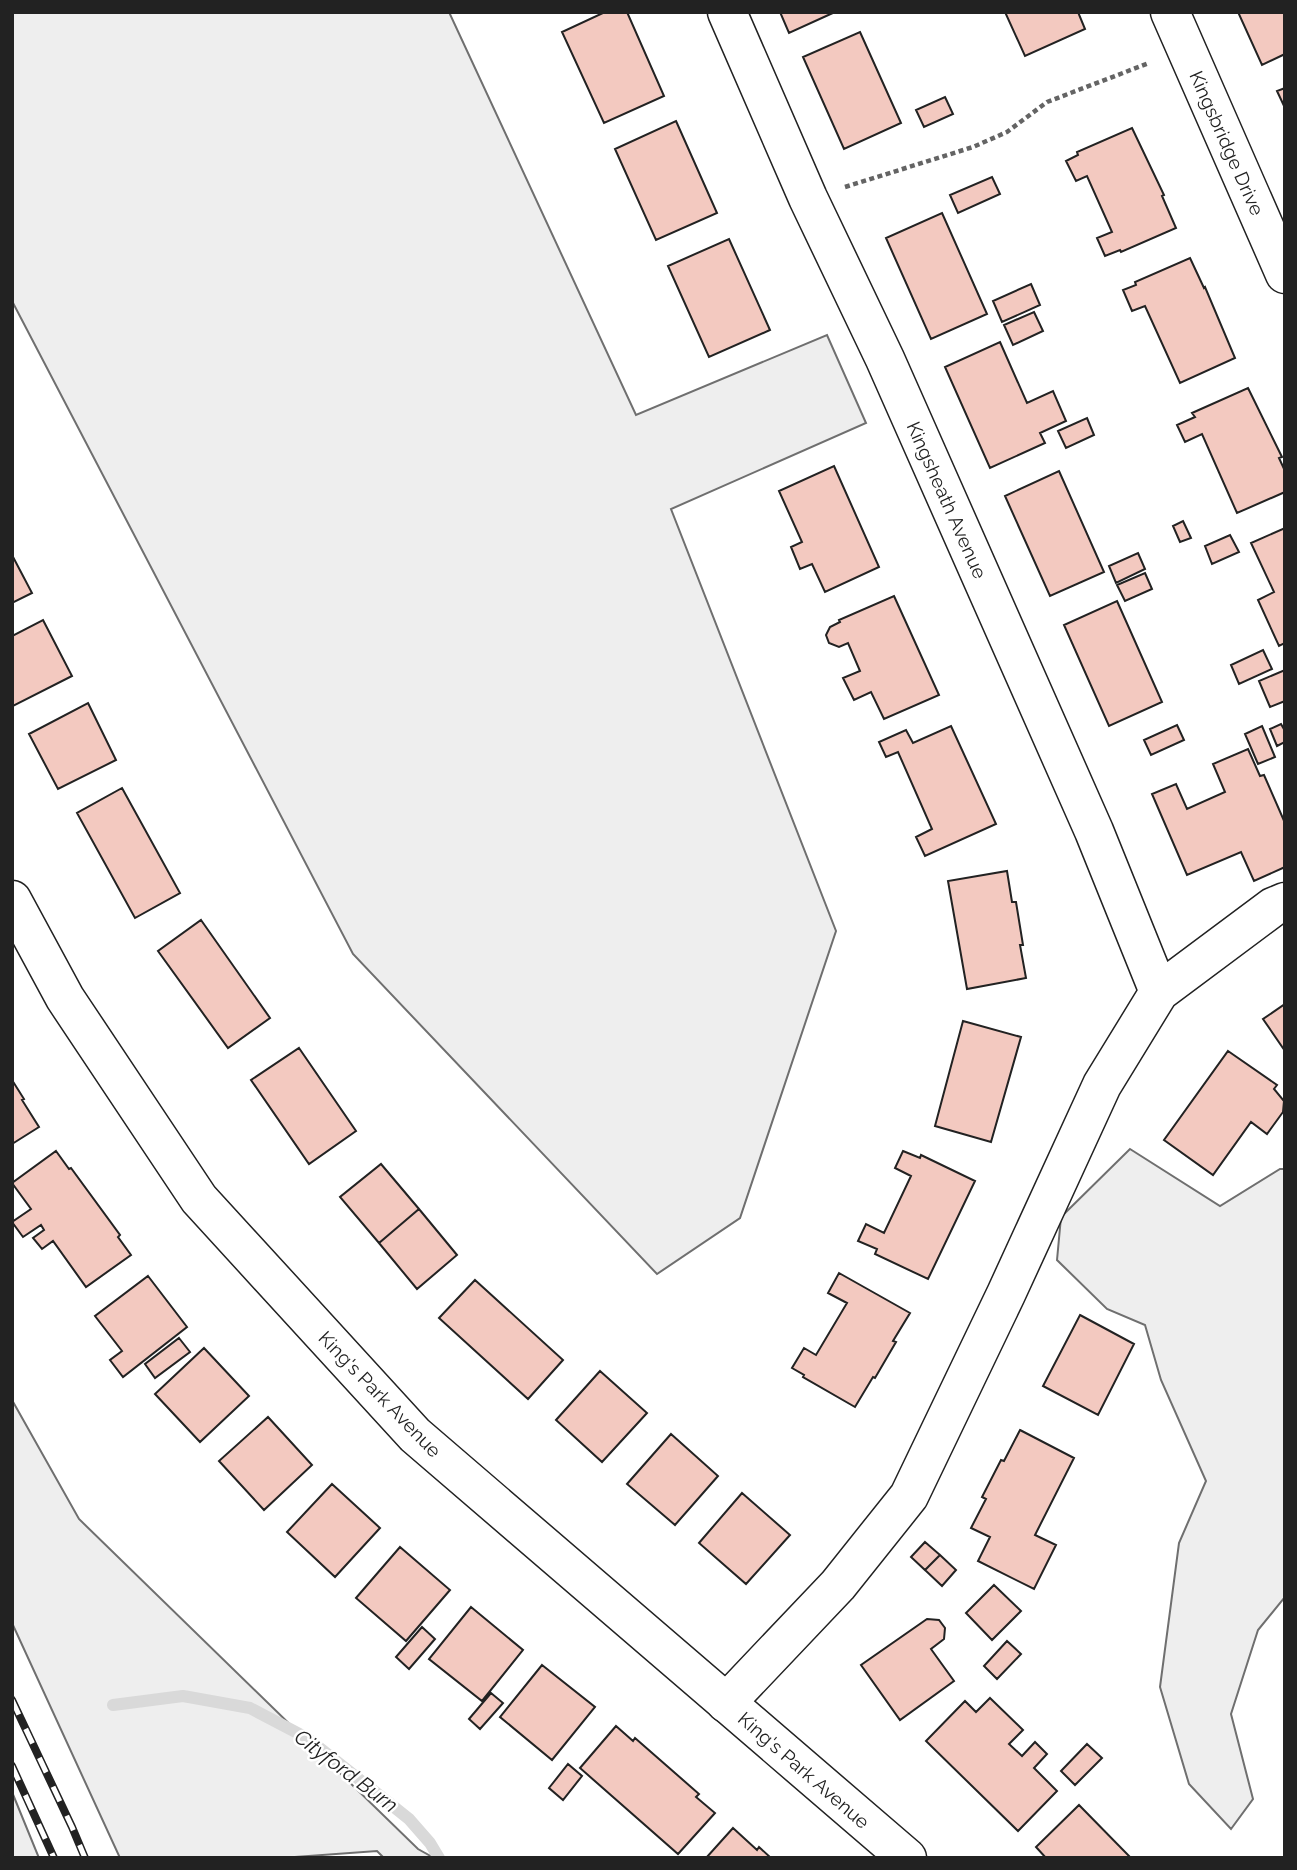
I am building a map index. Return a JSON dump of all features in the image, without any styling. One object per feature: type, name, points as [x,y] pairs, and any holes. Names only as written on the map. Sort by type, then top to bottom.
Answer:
[{"type":"street","name":"Kingsheath Avenue","points":[[727,12],[808,198],[885,359],[1083,806],[1159,992]]},
{"type":"street","name":"Kingsbridge Drive","points":[[1170,12],[1285,274]]},
{"type":"street","name":"King's Park Avenue","points":[[12,900],[65,998],[199,1199],[415,1435],[907,1858]]},
{"type":"street","points":[[726,1703],[838,1585],[909,1496],[1102,1086],[1159,992],[1273,907],[1285,902]]},
{"type":"path","points":[[808,198],[972,147],[1007,132],[1047,102],[1186,50]]},
{"type":"shaded area","points":[[12,12],[449,12],[636,415],[827,335],[866,423],[671,509],[836,931],[740,1218],[657,1274],[353,954],[12,301]]},
{"type":"shaded area","points":[[1130,1149],[1220,1206],[1280,1169],[1285,1169],[1285,1597],[1258,1630],[1231,1714],[1253,1799],[1231,1829],[1189,1784],[1160,1687],[1179,1543],[1206,1481],[1161,1380],[1145,1325],[1107,1309],[1057,1260],[1061,1217]]},
{"type":"shaded area","points":[[12,1400],[79,1519],[418,1849],[434,1858],[384,1858],[377,1851],[281,1858],[120,1858],[12,1623]]},
{"type":"shaded area","points":[[12,1792],[39,1858],[12,1858]]},
{"type":"building","points":[[605,12],[627,12],[664,96],[604,123],[562,32]]},
{"type":"building","points":[[780,12],[835,12],[789,33]]},
{"type":"building","points":[[1005,12],[1078,12],[1085,29],[1025,56]]},
{"type":"building","points":[[1238,12],[1285,12],[1285,54],[1262,65]]},
{"type":"building","points":[[860,32],[901,123],[844,149],[803,57]]},
{"type":"building","points":[[1285,88],[1285,108],[1277,91]]},
{"type":"building","points":[[945,97],[953,114],[924,127],[916,110]]},
{"type":"building","points":[[676,121],[717,213],[656,240],[615,149]]},
{"type":"building","points":[[1132,128],[1164,195],[1162,196],[1176,228],[1121,252],[1120,250],[1105,256],[1097,238],[1112,232],[1087,176],[1076,181],[1066,161],[1078,155],[1077,152]]},
{"type":"building","points":[[992,177],[1000,194],[958,213],[950,195]]},
{"type":"building","points":[[942,213],[987,314],[931,339],[886,238]]},
{"type":"building","points":[[729,239],[770,330],[709,357],[668,266]]},
{"type":"building","points":[[1190,258],[1235,358],[1180,383],[1145,306],[1132,311],[1123,290]]},
{"type":"building","points":[[1031,284],[1040,305],[1002,322],[993,301]]},
{"type":"building","points":[[1034,312],[1043,331],[1013,345],[1004,325]]},
{"type":"building","points":[[1000,342],[1027,403],[1053,391],[1066,421],[1040,433],[1045,443],[990,468],[945,367]]},
{"type":"building","points":[[1248,388],[1282,457],[1279,458],[1285,471],[1285,492],[1237,513],[1202,434],[1185,442],[1177,425],[1195,417],[1192,413]]},
{"type":"building","points":[[1087,418],[1094,435],[1066,448],[1058,431]]},
{"type":"building","points":[[834,466],[879,567],[825,592],[812,564],[800,569],[791,547],[802,542],[779,491]]},
{"type":"building","points":[[1059,471],[1104,572],[1050,596],[1005,496]]},
{"type":"building","points":[[1183,521],[1191,538],[1180,542],[1173,526]]},
{"type":"building","points":[[1285,528],[1285,643],[1279,646],[1258,600],[1274,592],[1251,543]]},
{"type":"building","points":[[1230,535],[1239,552],[1212,564],[1205,546]]},
{"type":"building","points":[[1138,553],[1145,569],[1116,583],[1109,566]]},
{"type":"building","points":[[12,555],[32,593],[12,603]]},
{"type":"building","points":[[1145,573],[1152,589],[1125,601],[1117,585]]},
{"type":"building","points":[[894,596],[939,695],[884,719],[871,692],[854,700],[843,678],[860,671],[848,643],[839,647],[829,643],[826,635],[830,627],[840,622],[839,620]]},
{"type":"building","points":[[1117,601],[1162,702],[1109,726],[1064,625]]},
{"type":"building","points":[[43,620],[72,676],[13,706],[12,636]]},
{"type":"building","points":[[1263,650],[1272,669],[1239,684],[1231,665]]},
{"type":"building","points":[[1285,670],[1285,701],[1270,707],[1259,681]]},
{"type":"building","points":[[88,703],[116,760],[58,789],[29,734]]},
{"type":"building","points":[[1281,724],[1285,731],[1285,742],[1277,746],[1270,729]]},
{"type":"building","points":[[1177,725],[1184,740],[1151,755],[1144,740]]},
{"type":"building","points":[[951,726],[996,824],[925,856],[916,837],[932,829],[898,752],[886,757],[879,742],[906,730],[913,743]]},
{"type":"building","points":[[1262,726],[1275,757],[1258,764],[1245,734]]},
{"type":"building","points":[[1248,749],[1260,776],[1264,775],[1285,823],[1285,867],[1254,881],[1241,852],[1187,875],[1152,794],[1176,784],[1187,809],[1225,792],[1213,764]]},
{"type":"building","points":[[122,788],[180,893],[135,918],[77,813]]},
{"type":"building","points":[[1007,871],[1012,902],[1016,902],[1026,978],[967,989],[948,881]]},
{"type":"building","points":[[201,920],[270,1018],[228,1048],[158,951]]},
{"type":"building","points":[[1285,1004],[1285,1051],[1263,1019]]},
{"type":"building","points":[[963,1021],[1021,1037],[991,1142],[935,1126]]},
{"type":"building","points":[[299,1048],[356,1131],[309,1164],[251,1080]]},
{"type":"building","points":[[1228,1051],[1277,1085],[1274,1089],[1284,1101],[1283,1112],[1267,1134],[1251,1122],[1213,1175],[1164,1140]]},
{"type":"building","points":[[12,1080],[39,1127],[12,1144]]},
{"type":"building","points":[[56,1151],[120,1235],[118,1237],[131,1255],[86,1287],[53,1241],[42,1249],[33,1238],[44,1230],[41,1225],[23,1237],[12,1222],[31,1209],[12,1183]]},
{"type":"building","points":[[903,1151],[920,1158],[921,1155],[975,1181],[928,1279],[875,1254],[877,1249],[858,1241],[866,1224],[884,1233],[911,1176],[895,1168]]},
{"type":"building","points":[[381,1164],[419,1209],[379,1243],[340,1197]]},
{"type":"building","points":[[419,1209],[457,1255],[417,1289],[379,1243]]},
{"type":"building","points":[[839,1273],[910,1313],[875,1378],[873,1377],[855,1407],[792,1368],[804,1348],[816,1355],[847,1303],[828,1293]]},
{"type":"building","points":[[148,1276],[187,1327],[123,1377],[110,1360],[122,1351],[95,1316]]},
{"type":"building","points":[[475,1280],[563,1360],[528,1399],[439,1318]]},
{"type":"building","points":[[1080,1315],[1134,1344],[1098,1415],[1043,1386]]},
{"type":"building","points":[[179,1338],[190,1352],[155,1378],[145,1364]]},
{"type":"building","points":[[204,1348],[249,1396],[200,1442],[155,1394]]},
{"type":"building","points":[[600,1371],[647,1413],[602,1462],[556,1420]]},
{"type":"building","points":[[268,1417],[312,1465],[264,1510],[219,1461]]},
{"type":"building","points":[[1020,1430],[1074,1458],[1035,1535],[1056,1545],[1034,1589],[978,1561],[990,1537],[971,1528],[986,1499],[982,1497]]},
{"type":"building","points":[[671,1434],[718,1476],[675,1525],[627,1484]]},
{"type":"building","points":[[332,1484],[380,1528],[335,1577],[287,1532]]},
{"type":"building","points":[[742,1493],[790,1535],[746,1584],[699,1543]]},
{"type":"building","points":[[925,1542],[940,1555],[925,1570],[911,1557]]},
{"type":"building","points":[[400,1547],[450,1590],[406,1641],[356,1598]]},
{"type":"building","points":[[940,1555],[956,1570],[942,1586],[925,1570]]},
{"type":"building","points":[[994,1585],[1021,1611],[992,1640],[966,1613]]},
{"type":"building","points":[[471,1607],[523,1650],[482,1701],[429,1659]]},
{"type":"building","points":[[927,1619],[939,1620],[945,1628],[944,1639],[931,1649],[954,1681],[900,1720],[861,1665]]},
{"type":"building","points":[[422,1627],[435,1639],[409,1669],[396,1657]]},
{"type":"building","points":[[1007,1641],[1021,1654],[997,1679],[984,1666]]},
{"type":"building","points":[[542,1665],[595,1707],[552,1760],[500,1717]]},
{"type":"building","points":[[491,1693],[503,1703],[480,1729],[469,1719]]},
{"type":"building","points":[[990,1698],[1023,1730],[1009,1744],[1022,1756],[1035,1742],[1047,1754],[1034,1768],[1057,1791],[1018,1831],[926,1741],[965,1701],[976,1712]]},
{"type":"building","points":[[616,1726],[633,1741],[635,1738],[699,1794],[696,1797],[715,1813],[678,1854],[580,1768]]},
{"type":"building","points":[[1087,1744],[1102,1758],[1075,1785],[1061,1771]]},
{"type":"building","points":[[568,1764],[582,1776],[563,1800],[549,1788]]},
{"type":"building","points":[[1079,1805],[1131,1858],[1046,1858],[1036,1847]]},
{"type":"building","points":[[733,1828],[757,1850],[759,1847],[771,1858],[706,1858]]},
{"type":"waterway","name":"Cityford Burn","points":[[113,1705],[183,1696],[250,1708],[307,1738],[389,1803],[409,1819],[439,1858]]},
{"type":"railway","points":[[12,1700],[85,1858]]},
{"type":"railway","points":[[12,1766],[54,1858]]}]
